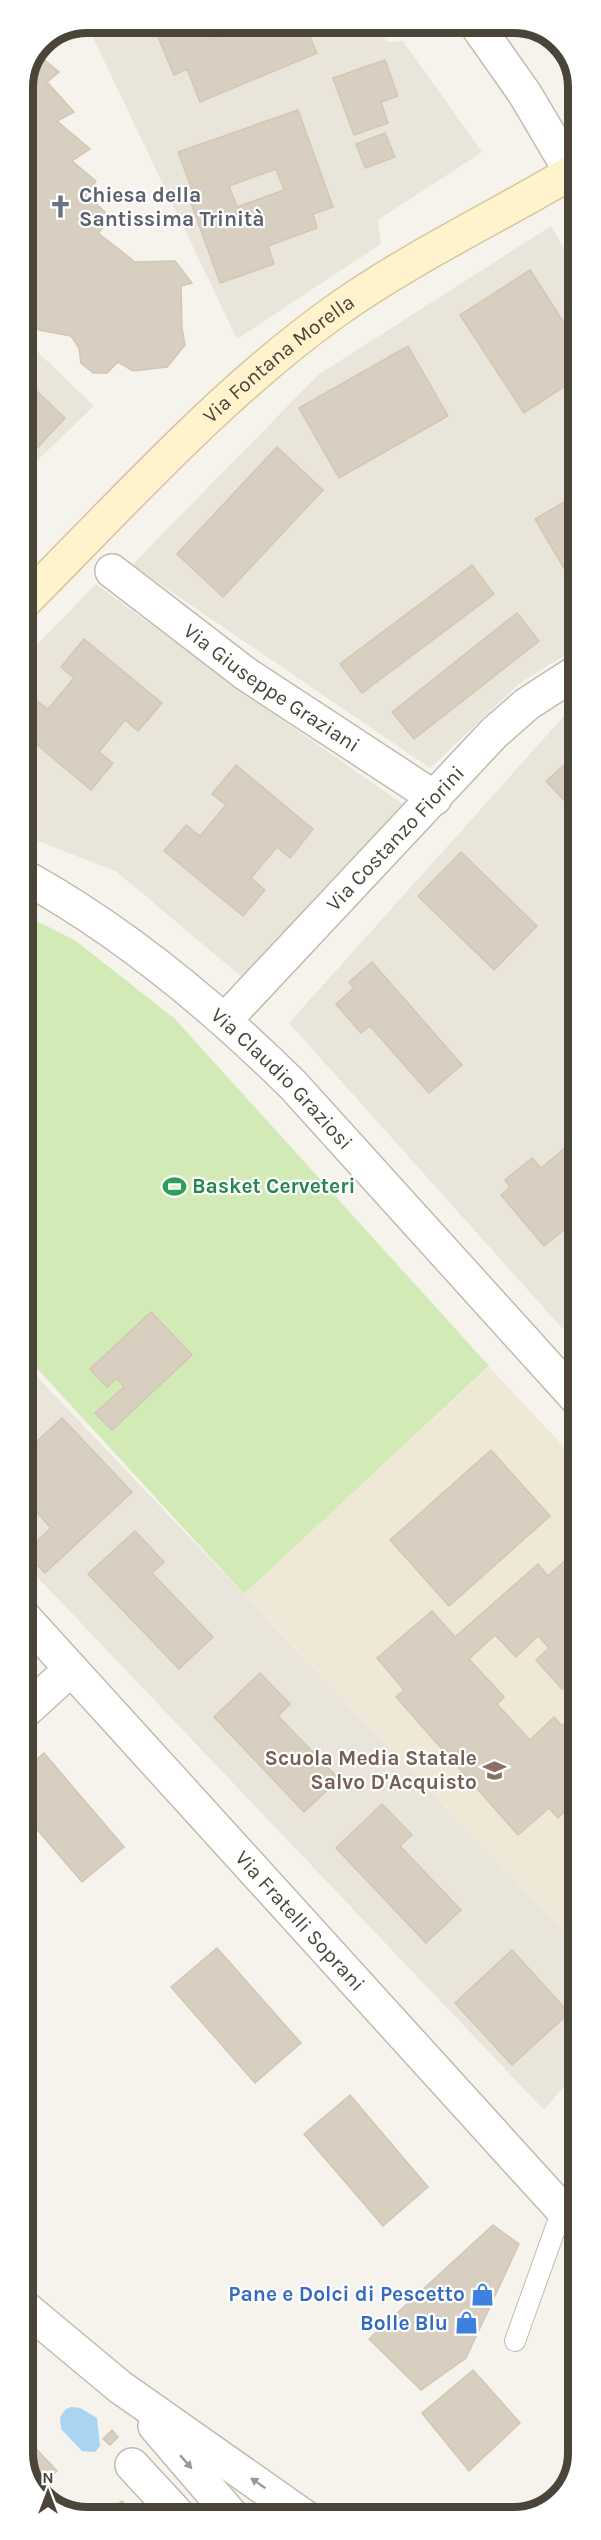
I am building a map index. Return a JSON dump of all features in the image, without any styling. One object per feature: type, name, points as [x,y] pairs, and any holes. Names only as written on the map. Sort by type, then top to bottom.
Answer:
[{"type":"street","points":[[482,33],[568,161]]},
{"type":"street","name":"Via Fontana Morella","points":[[33,593],[216,410],[310,330],[380,281],[568,178]]},
{"type":"street","name":"Via Giuseppe Graziani","points":[[112,571],[246,674],[435,798]]},
{"type":"street","name":"Via Costanzo Fiorini","points":[[225,1020],[512,717],[545,691],[568,677]]},
{"type":"street","name":"Via Claudio Graziosi","points":[[33,882],[112,932],[174,978],[225,1020],[293,1085],[568,1389]]},
{"type":"street","name":"Via Fratelli Soprani","points":[[33,1627],[568,2216]]},
{"type":"street","points":[[33,1704],[71,1669]]},
{"type":"street","points":[[33,2314],[120,2386],[291,2507]]},
{"type":"street","points":[[120,2386],[224,2507]]},
{"type":"street","points":[[132,2465],[171,2507]]},
{"type":"lane","points":[[515,2341],[568,2222]]},
{"type":"shaded area","points":[[91,33],[379,33],[388,42],[403,41],[482,152],[378,220],[381,244],[237,339]]},
{"type":"shaded area","points":[[547,44],[557,54],[564,67]]},
{"type":"shaded area","points":[[551,226],[568,255],[568,653],[520,683],[430,768],[132,565],[318,375]]},
{"type":"shaded area","points":[[33,348],[94,406],[33,464]]},
{"type":"shaded area","points":[[96,584],[251,698],[403,804],[250,984],[117,872],[33,839],[33,649]]},
{"type":"shaded area","points":[[568,713],[568,1335],[289,1023]]},
{"type":"shaded area","name":"Scuola Media Statale Salvo D'Acquisto","points":[[489,1367],[568,1451],[568,1935],[244,1594]]},
{"type":"shaded area","points":[[33,1373],[568,1935],[568,2082],[544,2110],[33,1573]]},
{"type":"green space","name":"Basket Cerveteri","points":[[33,919],[76,941],[175,1019],[489,1366],[244,1594],[33,1364]]},
{"type":"water","points":[[80,2408],[97,2418],[100,2446],[95,2452],[82,2451],[61,2429],[60,2417],[66,2409]]},
{"type":"building","points":[[156,33],[209,33],[211,39],[227,33],[308,33],[317,53],[200,102],[187,69],[174,75]]},
{"type":"building","name":"Chiesa della Santissima Trinità","points":[[42,58],[59,72],[47,82],[74,112],[57,121],[90,149],[72,161],[96,181],[86,194],[112,219],[98,233],[135,262],[175,261],[192,283],[181,286],[182,328],[185,345],[167,367],[133,371],[118,362],[107,373],[93,373],[81,363],[79,348],[71,336],[39,330],[33,324],[33,86],[37,66]]},
{"type":"building","points":[[385,60],[398,96],[381,102],[388,123],[354,135],[333,78]]},
{"type":"building","points":[[298,110],[333,207],[313,214],[317,228],[268,246],[274,264],[220,283],[187,192],[192,190],[178,152]],"holes":[[[276,169],[284,190],[237,207],[229,186]]]},
{"type":"building","points":[[385,133],[395,157],[365,168],[356,144]]},
{"type":"building","points":[[530,270],[568,329],[568,384],[524,413],[460,315]]},
{"type":"building","points":[[408,346],[448,416],[339,478],[299,408]]},
{"type":"building","points":[[33,388],[65,418],[33,452]]},
{"type":"building","points":[[277,447],[323,490],[223,597],[177,554]]},
{"type":"building","points":[[568,500],[568,575],[535,519]]},
{"type":"building","points":[[472,565],[494,594],[362,693],[340,664]]},
{"type":"building","points":[[517,613],[539,641],[414,739],[392,712]]},
{"type":"building","points":[[84,639],[162,703],[138,731],[125,720],[99,752],[113,763],[91,790],[33,741],[33,700],[48,709],[74,678],[61,667]]},
{"type":"building","points":[[568,762],[568,804],[546,781]]},
{"type":"building","points":[[236,765],[313,829],[290,858],[277,847],[251,878],[265,890],[243,916],[164,851],[186,825],[200,836],[226,805],[212,794]]},
{"type":"building","points":[[461,852],[537,926],[494,970],[418,896]]},
{"type":"building","points":[[372,962],[462,1065],[429,1093],[370,1026],[361,1033],[336,1004],[354,988],[349,982]]},
{"type":"building","points":[[568,1145],[568,1226],[544,1246],[501,1195],[510,1187],[505,1180],[532,1158],[541,1168]]},
{"type":"building","points":[[151,1312],[192,1355],[112,1430],[95,1413],[124,1387],[117,1378],[107,1387],[90,1369]]},
{"type":"building","points":[[62,1418],[132,1492],[45,1573],[33,1560],[33,1545],[51,1528],[33,1508],[33,1445]]},
{"type":"building","points":[[491,1450],[550,1516],[449,1606],[390,1540]]},
{"type":"building","points":[[135,1531],[164,1562],[152,1573],[213,1637],[179,1669],[88,1574]]},
{"type":"building","points":[[568,1558],[568,1684],[562,1689],[536,1660],[549,1648],[538,1636],[516,1657],[495,1635],[469,1659],[504,1697],[497,1704],[530,1740],[554,1717],[562,1726],[568,1720],[568,1809],[558,1818],[549,1808],[518,1835],[396,1697],[404,1690],[377,1658],[432,1611],[455,1637],[538,1564],[548,1576]]},
{"type":"building","points":[[260,1673],[290,1704],[278,1716],[339,1779],[304,1812],[214,1717]]},
{"type":"building","points":[[44,1753],[124,1847],[82,1882],[33,1825],[33,1762]]},
{"type":"building","points":[[382,1804],[412,1835],[400,1846],[461,1910],[426,1943],[336,1848]]},
{"type":"building","points":[[217,1948],[301,2043],[255,2083],[171,1987]]},
{"type":"building","points":[[512,1950],[568,2014],[512,2065],[455,2003]]},
{"type":"building","points":[[350,2095],[428,2187],[383,2226],[304,2134]]},
{"type":"building","points":[[493,2225],[519,2244],[466,2358],[421,2390],[369,2339]]},
{"type":"building","points":[[473,2370],[520,2423],[469,2471],[422,2413]]},
{"type":"building","points":[[112,2430],[118,2437],[110,2445],[103,2439]]},
{"type":"building","points":[[33,2446],[57,2471],[43,2484],[34,2464]]},
{"type":"building","points":[[122,2501],[128,2507],[115,2507]]},
{"type":"place","name":"Chiesa della Santissima Trinità","points":[[61,207]]},
{"type":"place","name":"Basket Cerveteri","points":[[174,1186]]},
{"type":"place","name":"Scuola Media Statale Salvo D'Acquisto","points":[[495,1770]]},
{"type":"place","name":"Pane e Dolci di Pescetto","points":[[483,2294]]},
{"type":"place","name":"Bolle Blu","points":[[466,2323]]}]
